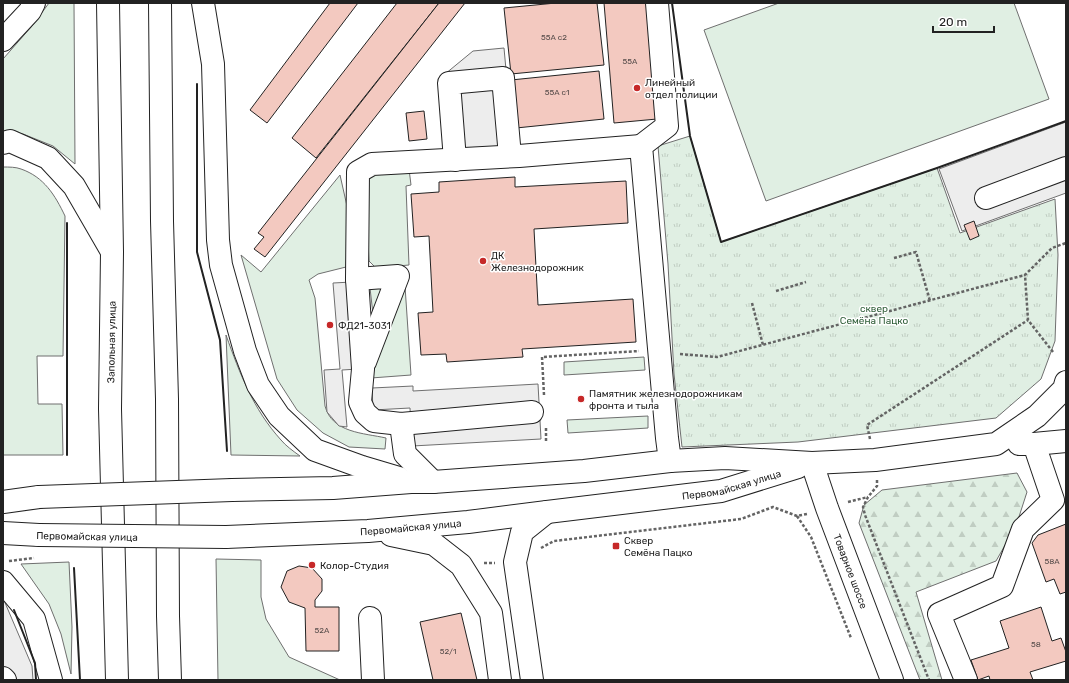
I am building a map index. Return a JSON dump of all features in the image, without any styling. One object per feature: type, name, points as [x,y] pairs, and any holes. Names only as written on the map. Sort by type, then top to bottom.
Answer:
[{"type":"street","points":[[3,40],[30,11],[34,3]]},
{"type":"street","name":"Запольная улица","points":[[108,3],[112,252],[110,409],[117,680]]},
{"type":"street","points":[[160,3],[162,221],[170,680]]},
{"type":"street","points":[[203,3],[213,64],[218,240],[221,265],[245,350],[258,385],[279,416],[315,450],[362,467],[422,482]]},
{"type":"street","points":[[540,412],[401,424],[374,421],[365,413],[360,402],[363,369],[357,279],[358,172],[372,164],[455,160],[641,146],[667,126],[657,3]]},
{"type":"street","points":[[455,160],[449,83],[503,78],[510,156]]},
{"type":"street","points":[[3,143],[10,141],[48,158],[74,186],[112,252]]},
{"type":"street","points":[[641,146],[670,461]]},
{"type":"street","points":[[986,198],[1066,168]]},
{"type":"street","points":[[357,279],[398,276],[363,369]]},
{"type":"street","name":"Первомайская улица","points":[[3,502],[39,497],[333,488],[584,471],[670,461],[725,458],[812,463],[875,460],[996,444],[1037,416],[1064,389],[1066,382]]},
{"type":"street","points":[[401,424],[405,454],[422,482]]},
{"type":"street","points":[[996,444],[1034,444],[1066,441]]},
{"type":"street","points":[[966,680],[939,614],[1002,586],[1023,529],[1053,500],[1034,444]]},
{"type":"street","name":"Первомайская улица","points":[[3,533],[39,535],[226,537],[368,531],[460,522],[721,491],[812,463]]},
{"type":"street","name":"Товарное шоссе","points":[[812,463],[826,508],[892,680]]},
{"type":"street","points":[[532,680],[515,562],[522,532],[547,512]]},
{"type":"street","points":[[368,531],[434,544],[461,565],[491,613],[500,680]]},
{"type":"street","points":[[3,582],[34,619],[51,680]]},
{"type":"street","points":[[370,618],[373,680]]},
{"type":"path","points":[[546,442],[540,412],[542,357],[645,350],[717,357],[1025,275],[1052,248],[1066,243]]},
{"type":"path","points":[[894,258],[916,252],[930,301]]},
{"type":"path","points":[[1025,275],[1028,320],[1053,352]]},
{"type":"path","points":[[776,291],[806,282]]},
{"type":"path","points":[[752,303],[763,345]]},
{"type":"path","points":[[929,680],[863,506],[877,486],[875,460],[867,425],[1028,320]]},
{"type":"path","points":[[797,516],[812,537],[854,644]]},
{"type":"path","points":[[3,562],[41,557]]},
{"type":"green space","points":[[49,3],[74,3],[75,164],[53,146],[23,134],[3,134],[3,59],[32,26]]},
{"type":"green space","points":[[779,3],[1014,3],[1049,99],[766,201],[704,30]]},
{"type":"green space","name":"сквер Семёна Пацко","points":[[690,136],[721,242],[937,168],[960,233],[1055,199],[1058,255],[1055,341],[1041,379],[996,418],[798,442],[682,447],[674,374],[668,264],[658,146]]},
{"type":"green space","points":[[3,167],[19,168],[36,177],[53,194],[65,216],[63,356],[37,356],[38,404],[62,404],[63,455],[3,455]]},
{"type":"green space","points":[[409,169],[411,185],[406,186],[409,265],[376,268],[369,261],[365,179],[371,172]]},
{"type":"green space","points":[[340,175],[349,215],[346,267],[318,274],[309,280],[315,298],[325,406],[334,422],[342,427],[359,433],[386,438],[385,449],[349,447],[323,433],[297,410],[277,379],[241,255],[261,272]]},
{"type":"green space","points":[[385,286],[374,323],[370,288]]},
{"type":"green space","points":[[402,286],[405,286],[411,375],[371,378]]},
{"type":"green space","points":[[226,335],[242,377],[255,403],[271,428],[283,442],[300,456],[231,455]]},
{"type":"green space","points":[[644,357],[645,370],[564,375],[564,362]]},
{"type":"green space","points":[[648,416],[648,428],[568,433],[567,420]]},
{"type":"green space","points":[[1017,473],[1027,492],[1016,526],[996,561],[916,592],[942,680],[920,680],[859,523],[864,505],[882,490]]},
{"type":"green space","points":[[216,559],[261,560],[261,597],[266,619],[289,657],[340,680],[218,680]]},
{"type":"green space","points":[[69,562],[72,627],[71,674],[61,634],[49,604],[21,564]]},
{"type":"shaded area","points":[[504,48],[513,146],[444,151],[439,79],[473,51]]},
{"type":"shaded area","points":[[1066,122],[1066,193],[962,231],[939,169]]},
{"type":"shaded area","points":[[352,282],[358,369],[342,370],[347,427],[339,426],[327,412],[324,370],[340,369],[333,283]]},
{"type":"shaded area","points":[[538,384],[541,439],[412,446],[410,408],[373,410],[372,388],[413,386],[413,391]]},
{"type":"shaded area","points":[[3,598],[32,666],[33,680],[3,680]]},
{"type":"building","points":[[330,3],[358,3],[267,123],[250,110]]},
{"type":"building","points":[[397,3],[439,3],[316,158],[292,138]]},
{"type":"building","points":[[439,3],[465,3],[265,257],[254,249],[264,237],[258,233]]},
{"type":"building","points":[[556,3],[597,3],[604,65],[511,74],[504,8]]},
{"type":"building","points":[[604,3],[647,3],[657,119],[614,123]]},
{"type":"building","points":[[599,71],[604,119],[516,128],[511,80]]},
{"type":"building","points":[[424,111],[427,139],[409,141],[406,113]]},
{"type":"building","name":"ДК Железнодорожник","points":[[515,177],[515,187],[626,181],[628,223],[534,229],[538,305],[633,299],[636,342],[522,349],[523,357],[447,362],[446,354],[421,355],[418,313],[433,312],[429,236],[414,237],[411,194],[439,192],[439,182]]},
{"type":"building","points":[[974,221],[979,236],[970,240],[964,225]]},
{"type":"building","points":[[1066,524],[1066,592],[1060,594],[1054,579],[1046,582],[1032,543],[1038,535]]},
{"type":"building","points":[[299,566],[312,568],[322,579],[322,591],[315,600],[315,607],[339,607],[339,651],[306,651],[305,608],[289,602],[281,587],[287,571]]},
{"type":"building","points":[[1041,607],[1052,641],[1061,638],[1066,652],[1066,661],[1030,672],[1033,680],[990,680],[989,676],[978,680],[971,660],[1009,648],[1000,621]]},
{"type":"building","points":[[461,613],[477,680],[433,680],[420,622]]},
{"type":"wall","points":[[672,3],[690,136],[721,242],[937,168],[1066,121]]},
{"type":"wall","points":[[197,84],[197,252],[220,340],[227,451]]},
{"type":"wall","points":[[67,223],[67,455]]},
{"type":"wall","points":[[74,568],[80,680]]},
{"type":"wall","points":[[14,610],[35,663],[36,680]]},
{"type":"place","name":"Линейный отдел полиции","points":[[637,88]]},
{"type":"place","name":"ДК Железнодорожник","points":[[483,261]]},
{"type":"place","name":"ФД21-3031","points":[[330,325]]},
{"type":"place","name":"Памятник железнодорожникам фронта и тыла","points":[[581,399]]},
{"type":"place","name":"Сквер Семёна Пацко","points":[[616,546]]},
{"type":"place","name":"Колор-Студия","points":[[312,565]]}]
